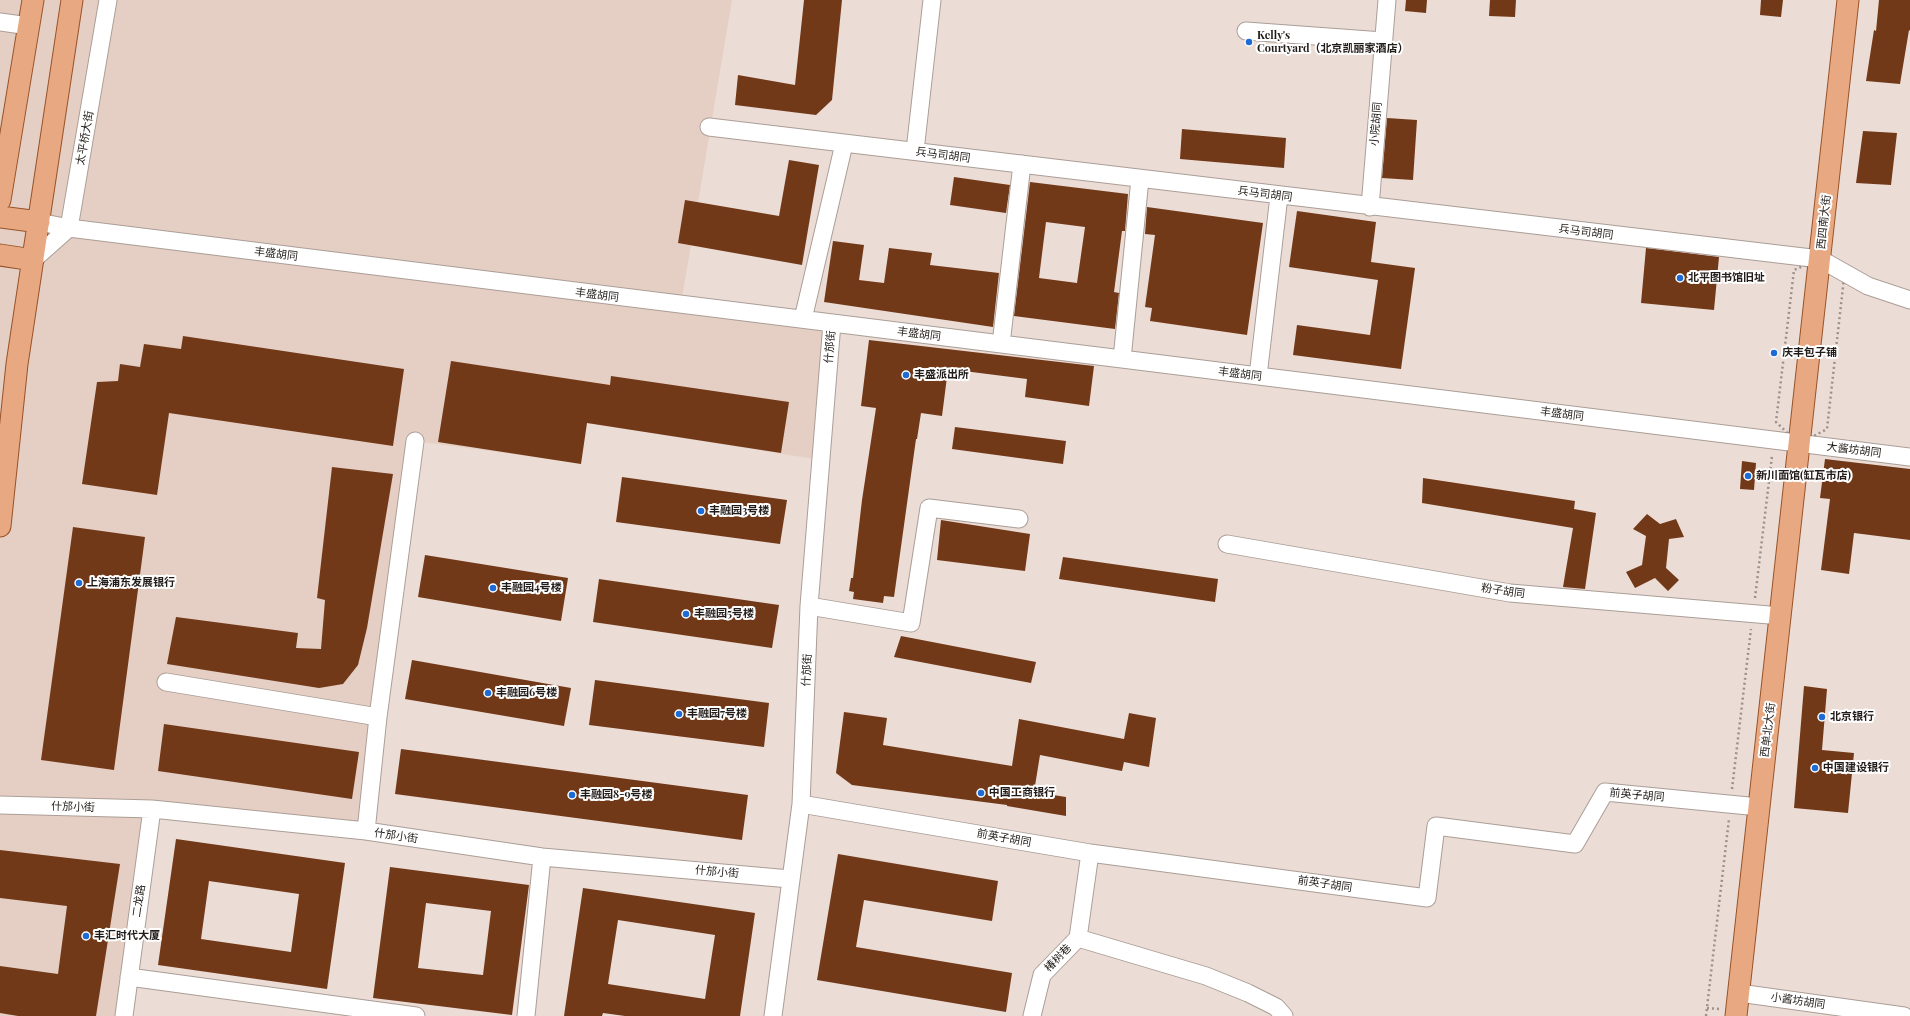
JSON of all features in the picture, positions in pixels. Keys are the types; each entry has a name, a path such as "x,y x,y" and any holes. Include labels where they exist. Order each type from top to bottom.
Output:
{"main road":[{"path":"0,200 33,0"},
{"path":"0,526 17,364 72,0"},
{"name":"西四南大街","path":"1799,444 1848,0"},
{"path":"0,217 39,222"},
{"path":"0,255 33,260"},
{"name":"西单北大街","path":"1736,1016 1799,444"}],"street":[{"name":"太平桥大街","path":"69,228 108,0"},
{"path":"915,152 932,0"},
{"name":"小院胡同","path":"1370,207 1387,0"},
{"path":"0,22 29,26"},
{"path":"1246,31 1383,41"},
{"name":"兵马司胡同","path":"709,127 1370,207 1820,259"},
{"path":"803,319 844,144"},
{"path":"1001,344 1022,164"},
{"path":"1122,359 1140,179"},
{"path":"1258,376 1279,196"},
{"name":"丰盛胡同","path":"39,222 69,228 1799,444"},
{"path":"33,260 69,228"},
{"path":"1820,259 1868,286 1910,300"},
{"name":"什邡街","path":"773,1016 801,804 809,606 832,323"},
{"path":"0,426 17,364"},
{"path":"366,831 378,717 414,441"},
{"name":"大酱坊胡同","path":"1799,444 1910,457"},
{"path":"809,606 911,623 929,508 1019,519"},
{"name":"粉子胡同","path":"1227,544 1510,593 1781,616"},
{"path":"166,682 378,717"},
{"name":"前英子胡同","path":"801,804 1090,853 1427,898 1436,826 1575,844 1605,792 1759,807"},
{"name":"什邡小街","path":"0,805 152,809 366,831 542,857 790,879"},
{"name":"二龙路","path":"124,1016 152,809"},
{"name":"椿树巷","path":"1032,1016 1042,975 1078,938 1090,853"},
{"path":"526,1016 542,857"},
{"path":"1078,938 1206,976 1248,993 1276,1007 1284,1016"},
{"path":"129,977 416,1016"},
{"name":"小酱坊胡同","path":"1739,993 1904,1016"}],"path":[{"path":"1706,1016 1773,440 1794,270 1820,259 1844,278 1827,429 1799,444 1776,422"}],"shaded area":[{"path":"0,0 732,0 681,304 832,323 821,460 587,423 579,463 415,441 366,831 152,809 124,1016 0,1016"}],"building":[{"path":"804,0 842,0 832,100 816,115 735,105 738,75 795,85"},
{"path":"1406,0 1427,0 1426,13 1405,11"},
{"path":"1490,0 1516,0 1515,17 1489,16"},
{"path":"1761,0 1783,0 1781,17 1760,15"},
{"path":"1879,0 1910,0 1910,31 1909,30 1900,84 1866,81 1874,30 1876,31"},
{"path":"1387,118 1417,120 1413,180 1382,178"},
{"path":"1182,129 1286,138 1284,168 1180,159"},
{"path":"1863,131 1897,133 1891,185 1856,183"},
{"path":"789,160 819,165 802,265 678,243 685,200 779,216"},
{"path":"954,177 1010,185 1006,213 950,205"},
{"path":"1030,182 1128,194 1125,231 1122,231 1114,292 1119,293 1115,329 1014,316","holes":["1046,222 1085,227 1077,283 1039,278"]},
{"path":"1147,207 1263,223 1247,335 1150,321 1152,308 1145,307 1155,235 1145,234"},
{"path":"1297,211 1376,222 1371,262 1415,268 1401,369 1293,355 1297,325 1370,335 1378,280 1289,267"},
{"path":"833,241 864,245 859,280 884,283 889,248 932,253 930,265 999,273 993,327 824,302"},
{"name":"北平图书馆旧址","path":"1646,248 1719,257 1714,310 1641,303"},
{"path":"183,336 404,369 393,446 169,413 157,495 82,484 97,382 118,381 120,364 140,367 144,344 181,349"},
{"path":"869,340 1094,366 1089,406 1025,397 1027,379 948,369 942,416 921,413 894,597 884,596 883,603 853,599 854,592 849,591 851,578 853,578 862,500 876,408 861,406"},
{"path":"451,361 610,385 611,376 789,402 781,453 587,423 581,464 438,442"},
{"path":"955,427 1066,441 1063,464 952,449"},
{"path":"1825,459 1910,469 1910,540 1854,533 1849,574 1821,570 1830,499 1820,498"},
{"name":"新川面馆(缸瓦市店)","path":"1742,461 1756,463 1754,490 1740,489"},
{"path":"332,467 393,474 367,628 358,665 343,684 319,688 167,664 176,617 298,633 296,648 321,649 325,600 317,598"},
{"name":"丰融园3号楼","path":"622,477 787,500 780,544 616,522"},
{"path":"1423,478 1575,501 1574,509 1596,513 1585,589 1563,587 1573,528 1422,503"},
{"path":"1647,514 1660,524 1676,519 1684,537 1669,539 1666,568 1679,580 1668,591 1655,578 1635,588 1626,572 1642,565 1646,536 1633,529"},
{"path":"941,520 1030,534 1025,571 937,560"},
{"path":"73,527 145,537 114,770 41,760"},
{"name":"丰融园4号楼","path":"425,555 568,578 561,621 418,597"},
{"path":"1063,557 1218,579 1215,602 1059,579"},
{"name":"丰融园5号楼","path":"599,579 779,605 772,648 593,622"},
{"path":"901,636 1036,662 1031,683 894,657"},
{"name":"丰融园6号楼","path":"412,660 571,688 564,726 405,699"},
{"name":"丰融园7号楼","path":"595,680 769,703 764,747 589,725"},
{"path":"1804,686 1827,689 1822,750 1854,753 1848,813 1794,808"},
{"path":"844,712 887,718 883,745 1012,766 1019,719 1124,739 1129,713 1156,718 1149,767 1124,762 1122,771 1040,755 1034,792 1066,797 1066,816 1007,805 852,785 836,773"},
{"path":"164,724 359,752 352,799 158,771"},
{"name":"丰融园8-9号楼","path":"401,749 748,795 742,840 395,794"},
{"path":"176,839 345,863 327,989 158,965","holes":["209,881 299,894 291,952 201,939"]},
{"name":"丰汇时代大厦","path":"0,850 120,864 96,1016 18,1016 0,1013 0,966 58,974 67,906 0,898"},
{"path":"838,854 998,881 992,921 864,900 856,947 1012,973 1006,1012 817,980"},
{"path":"390,867 529,885 512,1015 373,998","holes":["426,903 491,911 483,975 418,968"]},
{"path":"583,888 755,913 740,1016 625,1016 603,1013 602,1016 564,1016","holes":["618,920 715,935 705,999 608,984"]}],"place":[{"name":"Kelly's Courtyard（北京凯丽家酒店）","path":"1249,42"},
{"name":"北平图书馆旧址","path":"1680,278"},
{"name":"庆丰包子铺","path":"1774,353"},
{"name":"丰盛派出所","path":"906,375"},
{"name":"新川面馆(缸瓦市店)","path":"1748,476"},
{"name":"丰融园3号楼","path":"701,511"},
{"name":"上海浦东发展银行","path":"79,583"},
{"name":"丰融园4号楼","path":"493,588"},
{"name":"丰融园5号楼","path":"686,614"},
{"name":"丰融园6号楼","path":"488,693"},
{"name":"丰融园7号楼","path":"679,714"},
{"name":"北京银行","path":"1822,717"},
{"name":"中国建设银行","path":"1815,768"},
{"name":"中国工商银行","path":"981,793"},
{"name":"丰融园8-9号楼","path":"572,795"},
{"name":"丰汇时代大厦","path":"86,936"}]}
